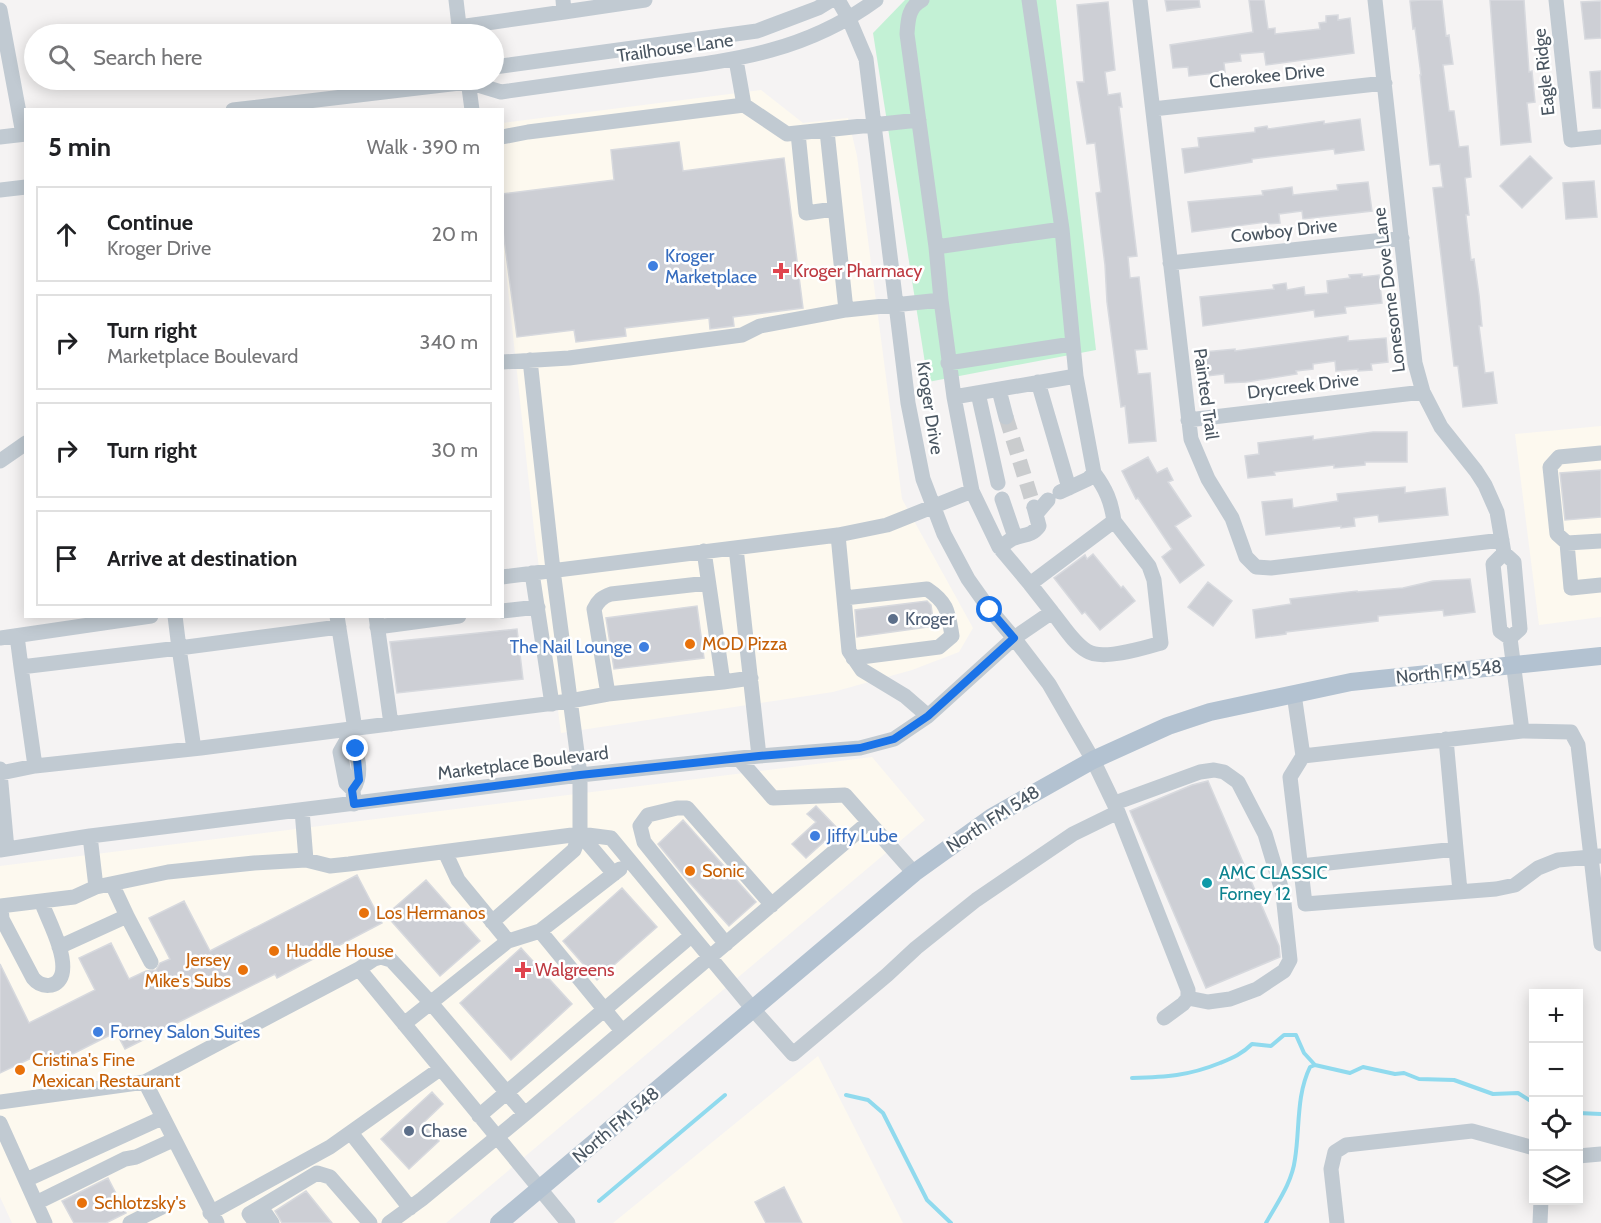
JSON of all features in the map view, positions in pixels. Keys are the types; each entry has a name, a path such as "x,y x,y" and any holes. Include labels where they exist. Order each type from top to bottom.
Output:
{"main road":[{"name":"North FM 548","path":"499,1223 914,873 992,817 1048,783 1168,726 1210,712 1351,682 1601,656"}],"street":[{"path":"456,0 459,24"},
{"path":"489,24 563,6 645,0"},
{"name":"Trailhouse Lane","path":"504,66 757,31 818,8 831,0"},
{"name":"Kroger Drive","path":"838,0 866,59 913,433 923,479 932,505 944,534 968,579 1048,684 1093,760 1117,807 1188,990 1188,998"},
{"path":"849,0 849,19"},
{"name":"Trailhouse Lane","path":"496,90 501,92 736,60 796,43 849,19 876,0"},
{"path":"922,0 915,4 909,16 907,34 936,247 948,363 972,490 999,548 1080,646 1089,653 1100,654 1137,651 1161,643 1154,580 1149,566 1114,521 1112,503 1106,489 1094,473 1076,375 1062,229 1029,0"},
{"name":"Painted Trail","path":"1140,0 1191,439 1201,465 1226,506 1239,534 1246,557 1256,567 1272,568 1503,546"},
{"name":"Lonesome Dove Lane","path":"1375,0 1415,363 1423,392 1441,427 1485,485 1497,512 1503,546 1514,562 1520,629 1510,638"},
{"name":"Eagle Ridge","path":"1556,0 1571,140 1601,137"},
{"path":"0,10 24,134 0,138"},
{"path":"736,60 744,105"},
{"name":"Cherokee Drive","path":"1153,109 1385,83"},
{"name":"Trailhouse Lane","path":"249,108 390,90"},
{"path":"470,90 472,108"},
{"path":"504,137 744,105 787,134 919,120"},
{"path":"827,131 846,310"},
{"path":"798,134 806,213 834,209"},
{"path":"0,190 24,187"},
{"path":"936,247 1062,229"},
{"name":"Cowboy Drive","path":"1170,263 1401,238"},
{"path":"504,362 569,358 742,335 760,326 846,310 941,300"},
{"path":"948,363 1072,344"},
{"path":"492,921 574,850 580,834 580,775 553,570 530,360"},
{"path":"954,397 1076,375"},
{"path":"1038,382 1059,493"},
{"path":"999,390 1006,417"},
{"name":"Drycreek Drive","path":"1188,420 1423,392"},
{"path":"978,393 998,483"},
{"path":"0,461 24,444"},
{"path":"1601,453 1559,457 1550,467 1557,534 1567,543 1572,588 1601,585"},
{"path":"999,548 1015,537 1026,537 1035,532 1039,526 1035,511 1059,493 1088,479 1094,473"},
{"path":"504,577 838,535 887,525 972,490"},
{"path":"1002,499 1015,537"},
{"path":"1030,584 1114,521"},
{"path":"838,535 849,651 862,670 905,696 928,716"},
{"path":"1567,543 1601,541"},
{"name":"Lonesome Dove Lane","path":"1503,546 1493,564 1500,631 1510,638 1522,730"},
{"path":"736,548 759,756"},
{"path":"704,552 723,682"},
{"path":"532,573 552,704"},
{"path":"608,694 594,609 598,602 610,594 708,583"},
{"path":"844,598 927,589 938,596 948,608 952,636 939,647 854,658"},
{"path":"504,611 538,607"},
{"name":"Marketplace Boulevard","path":"4,849 302,810 353,797 860,748 894,739 928,716 1014,638 1052,612"},
{"path":"0,638 138,618"},
{"path":"176,618 194,749"},
{"path":"391,724 377,622 432,618"},
{"path":"21,667 179,648 338,622 350,732 356,749 359,780 353,797"},
{"path":"17,636 35,766"},
{"path":"4,849 0,772 35,766 350,732 391,724 552,704 608,694 751,678"},
{"path":"1294,694 1303,756 1290,777 1305,904 1515,885 1538,868 1558,860 1596,856"},
{"path":"1303,756 1522,730 1570,732 1578,744 1596,856 1601,944"},
{"path":"1446,739 1460,891"},
{"path":"739,759 773,798 845,795 914,873"},
{"path":"41,901 59,947 63,972 59,981 43,986 37,984 2,919 0,906 41,901 75,897 96,887 168,872 306,860 330,866 580,834 611,838 691,936 793,1053 976,900 1073,834 1117,807 1200,772 1214,770 1224,772 1238,782 1265,834 1283,894 1290,960 1284,971 1257,989 1230,999 1208,1002 1188,998 1164,1018"},
{"path":"726,944 644,842 640,826 648,815 664,810 687,808 772,905"},
{"path":"302,810 306,860"},
{"path":"389,1223 525,1114 869,822"},
{"path":"580,834 614,874"},
{"path":"90,836 96,887"},
{"path":"1301,866 1456,849"},
{"path":"445,852 458,880 508,941"},
{"path":"404,1024 508,941 540,931 614,874 655,855"},
{"path":"112,884 151,962"},
{"path":"59,947 127,916"},
{"path":"540,931 622,1031"},
{"path":"479,1116 691,936"},
{"path":"0,1102 145,1082 381,957 391,960 525,1114"},
{"path":"359,969 568,1223"},
{"path":"145,1082 213,1218 323,1151 440,1069"},
{"path":"26,1180 162,1118"},
{"path":"0,1123 45,1223"},
{"path":"1337,1223 1331,1169 1335,1152 1346,1145 1472,1131 1529,1147"},
{"path":"351,1132 410,1208"},
{"path":"36,1203 125,1158 136,1157 173,1140"},
{"path":"1583,1156 1601,1154"},
{"path":"256,1223 249,1214 317,1173 330,1177 370,1223"},
{"path":"1540,1223 1541,1205"},
{"path":"130,1223 162,1207"},
{"path":"261,1207 272,1223"}],"shaded area":[{"path":"761,90 803,123 848,118 857,156 902,499 973,628 959,652 912,670 833,692 561,733 534,530 504,252 504,123"},
{"path":"1601,426 1601,617 1539,625 1515,434"},
{"path":"872,757 925,820 446,1223 12,1223 0,1197 0,866"},
{"path":"818,1056 903,1223 613,1223"}],"green space":[{"path":"905,0 1056,0 1096,350 928,382 873,33"}],"building":[{"path":"1165,0 1199,0 1200,7 1167,11"},
{"path":"1249,0 1264,0 1268,29 1275,28 1275,34 1320,29 1319,23 1326,22 1326,16 1338,15 1338,20 1350,18 1354,53 1266,65 1264,52 1240,54 1241,61 1224,63 1225,72 1189,76 1188,67 1173,68 1170,45 1253,32"},
{"path":"1442,0 1446,36 1449,35 1453,64 1443,65 1449,111 1454,111 1459,147 1468,146 1471,177 1465,178 1471,260 1474,259 1479,295 1482,326 1479,326 1485,373 1493,372 1497,403 1463,407 1458,366 1454,366 1433,188 1443,187 1440,164 1430,165 1421,75 1410,1"},
{"path":"1490,0 1524,0 1529,72 1532,71 1535,102 1527,103 1531,142 1501,145"},
{"path":"1601,1 1601,38 1585,39 1581,2"},
{"path":"1108,2 1115,70 1105,72 1108,95 1120,93 1122,107 1119,107 1137,256 1128,257 1130,278 1139,277 1147,349 1135,350 1138,374 1150,373 1156,441 1129,443 1125,406 1121,407 1096,193 1101,192 1095,143 1087,144 1077,82 1084,82 1077,5"},
{"path":"1601,71 1601,108 1593,108 1590,72"},
{"path":"1360,119 1364,150 1335,154 1334,149 1252,159 1252,162 1185,173 1182,149 1199,147 1198,138 1255,132 1255,128 1267,126 1268,129 1324,121 1324,124"},
{"name":"Kroger Marketplace","path":"679,142 683,171 784,158 803,308 733,317 734,326 710,329 709,318 625,328 626,336 576,342 574,330 517,337 504,238 504,194 614,180 611,150"},
{"path":"1530,156 1552,178 1522,208 1500,186"},
{"path":"1594,181 1597,217 1566,219 1563,183"},
{"path":"1368,182 1372,211 1303,219 1302,211 1279,214 1280,223 1266,224 1266,222 1192,232 1188,202 1263,195 1262,191 1292,187 1293,195 1338,190 1337,185"},
{"path":"1362,274 1362,277 1379,275 1382,303 1345,307 1346,313 1315,317 1314,310 1203,326 1200,297 1274,289 1273,285 1286,283 1287,290 1304,287 1305,295 1328,293 1327,281"},
{"path":"1348,336 1348,341 1386,338 1388,362 1371,364 1372,370 1358,371 1358,369 1336,371 1335,361 1313,364 1313,369 1296,371 1297,374 1246,382 1225,383 1224,374 1207,376 1204,352 1235,349 1235,351"},
{"path":"1373,432 1407,432 1407,462 1365,462 1365,465 1334,468 1334,465 1274,472 1275,475 1248,478 1245,456 1259,454 1258,443 1313,436 1313,440"},
{"path":"1148,457 1157,473 1167,468 1173,480 1168,482 1191,516 1175,526 1204,565 1180,583 1162,557 1172,549 1138,498 1136,499 1122,471"},
{"path":"1601,470 1601,517 1565,520 1560,473"},
{"path":"1405,487 1405,493 1445,488 1448,515 1379,522 1378,515 1354,518 1355,526 1266,535 1262,502 1292,499 1293,508 1338,501 1337,494"},
{"path":"1093,554 1135,601 1100,630 1085,612 1082,614 1054,578 1085,555 1087,559"},
{"path":"1470,579 1475,612 1444,616 1443,610 1378,616 1378,621 1286,632 1286,634 1256,638 1253,610 1291,604 1290,599 1403,588 1433,581"},
{"path":"1208,582 1232,601 1213,626 1188,607"},
{"name":"Kroger","path":"927,601 931,605 934,626 857,637 855,610"},
{"path":"697,606 704,658 614,669 606,618"},
{"path":"517,629 523,679 397,693 390,642"},
{"name":"AMC CLASSIC Forney 12","path":"1208,781 1279,946 1280,957 1206,988 1130,811 1192,785"},
{"name":"Jiffy Lube","path":"816,806 838,829 806,858 792,844 816,822 807,814"},
{"name":"Sonic","path":"683,820 756,902 729,926 658,844"},
{"path":"357,875 382,923 277,978 275,974 125,1049 116,1032 47,1067 40,1054 0,1073 0,964 29,1023 95,990 79,958 111,943 129,979 146,971 156,970 160,963 170,959 149,918 184,901 210,951"},
{"path":"426,880 480,941 440,976 386,915"},
{"path":"622,888 657,927 597,980 563,941"},
{"name":"Walgreens","path":"521,948 572,1004 511,1060 460,1003"},
{"name":"Chase","path":"432,1092 443,1104 422,1124 439,1141 409,1169 381,1139"},
{"path":"108,1178 126,1213 106,1223 74,1223 62,1201"},
{"path":"784,1187 802,1223 766,1223 755,1202"},
{"path":"306,1191 332,1223 282,1223 275,1211"}],"waterway":[{"path":"1132,1078 1198,1071 1233,1057 1252,1044 1271,1046 1284,1035 1296,1035 1304,1053 1315,1065"},
{"path":"1266,1223 1284,1193 1291,1176 1297,1147 1302,1089 1310,1067 1315,1065 1350,1073 1363,1067 1395,1074 1404,1073 1419,1079 1454,1080 1493,1094 1518,1093 1529,1100"},
{"path":"599,1201 725,1095"},
{"path":"846,1095 868,1100 883,1113 927,1200 951,1223"},
{"path":"1583,1113 1601,1114"}],"tunnel":[{"path":"1006,417 1034,507"}],"place":[{"name":"Kroger Marketplace","path":"653,266"},
{"name":"Kroger Pharmacy","path":"781,271"},
{"name":"Kroger","path":"893,619"},
{"name":"MOD Pizza","path":"690,644"},
{"name":"The Nail Lounge","path":"644,647"},
{"name":"Jiffy Lube","path":"815,836"},
{"name":"Sonic","path":"690,871"},
{"name":"AMC CLASSIC Forney 12","path":"1207,883"},
{"name":"Los Hermanos","path":"364,913"},
{"name":"Huddle House","path":"274,951"},
{"name":"Jersey Mike's Subs","path":"243,970"},
{"name":"Walgreens","path":"523,970"},
{"name":"Forney Salon Suites","path":"98,1032"},
{"name":"Cristina's Fine Mexican Restaurant","path":"20,1070"},
{"name":"Chase","path":"409,1131"},
{"name":"Schlotzsky's","path":"82,1203"}],"route":[{"path":"356,749 359,780 352,790 354,804 580,775 860,748 894,739 928,716 1014,638 990,610"}]}
